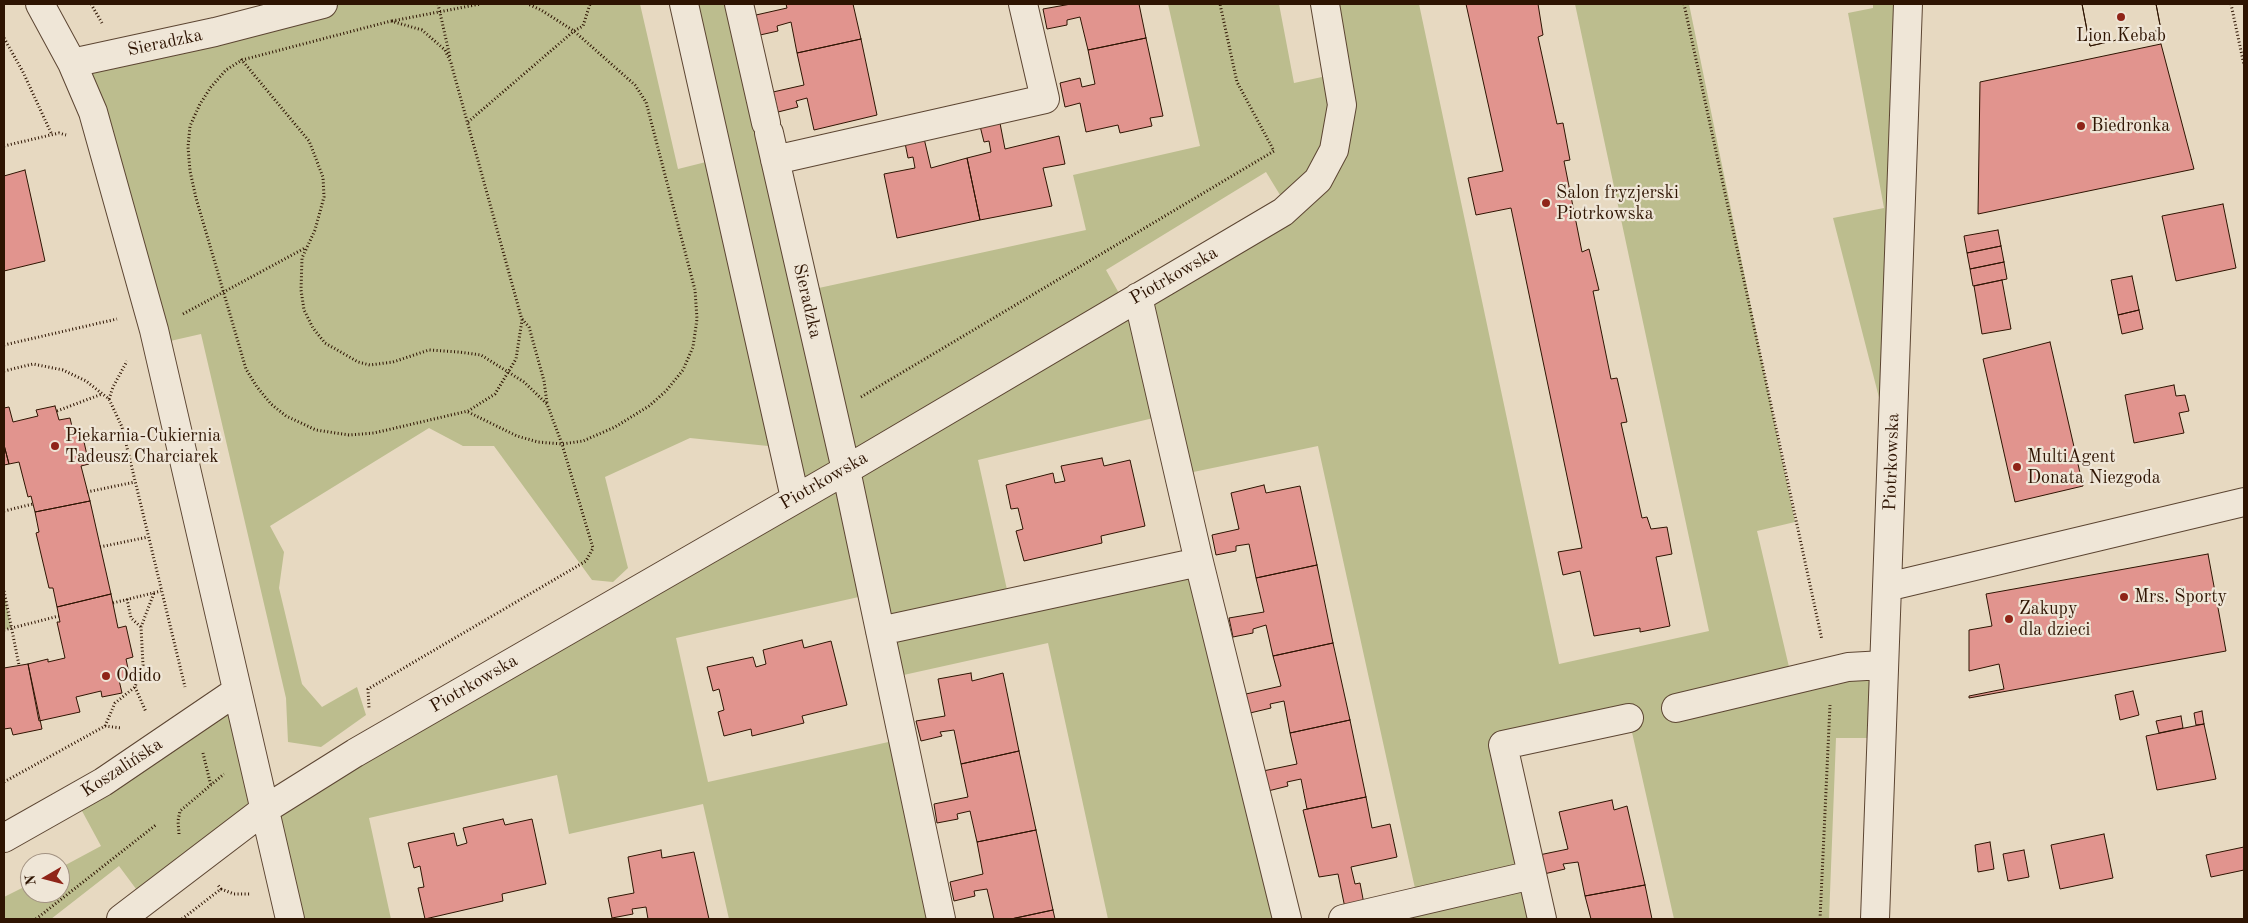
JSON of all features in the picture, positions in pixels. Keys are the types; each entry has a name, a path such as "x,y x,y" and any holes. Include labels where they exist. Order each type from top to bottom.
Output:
{"street":[{"path":"40,4 72,63 93,112 154,330 290,919"},
{"name":"Sieradzka","path":"72,63 215,32 323,4"},
{"path":"684,4 795,498"},
{"name":"Sieradzka","path":"740,4 846,470 941,919"},
{"path":"775,160 1045,99 1023,4"},
{"name":"Piotrkowska","path":"264,810 371,743 846,470 1284,212 1318,180 1334,150 1342,105 1325,4"},
{"name":"Piotrkowska","path":"1875,919 1908,4"},
{"path":"1138,297 1199,562 1287,919"},
{"path":"1887,587 2244,502"},
{"path":"880,631 1199,562"},
{"path":"1676,708 1848,667 1884,665"},
{"name":"Koszalińska","path":"4,838 103,782 237,691"},
{"path":"1542,919 1503,745 1629,718"},
{"path":"122,919 264,810"},
{"path":"1343,919 1532,876"}],"path":[{"path":"438,4 440,13 451,62 522,319 516,358 495,394 468,411 374,433 349,435 316,430 286,416 266,398 246,369 196,198 190,171 188,147 190,126 200,104 211,87 226,70 242,60 391,21 440,13 480,4"},
{"path":"468,411 517,436 538,442 562,444 583,441 615,427 649,406 666,391 683,370 693,347 698,320 695,290 646,102 635,86 574,31 528,4"},
{"path":"468,122 574,31 583,26 590,4"},
{"path":"833,414 1274,151 1237,82 1220,4"},
{"path":"1684,4 1829,672 1831,686 1820,919"},
{"path":"2231,4 2244,64"},
{"path":"391,21 422,30 445,50 451,62"},
{"path":"215,32 242,60 290,117 308,141 316,157 323,177 324,197 316,230 302,258 301,290 304,310 313,328 325,343 345,356 370,365 393,362 429,350 481,355 524,382 547,404"},
{"path":"4,38 52,135"},
{"path":"4,146 59,134 73,137"},
{"path":"154,330 306,248"},
{"path":"4,345 124,318"},
{"path":"370,716 368,689 586,561 593,548 562,444 547,404 544,381 529,327 522,319"},
{"path":"4,371 32,364 63,370 86,382 109,399 122,427 161,591 211,786"},
{"path":"57,412 102,394"},
{"path":"87,492 135,482"},
{"path":"4,511 33,504"},
{"path":"100,547 148,537"},
{"path":"4,591 20,665"},
{"path":"113,603 161,591"},
{"path":"4,782 105,726 116,703 135,687 143,665 141,627 154,593"},
{"path":"127,599 131,618 141,627"},
{"path":"4,630 59,616"},
{"path":"135,687 148,717"},
{"path":"105,726 125,729"},
{"path":"183,838 178,832 180,811 224,773"},
{"path":"36,919 157,824"},
{"path":"221,889 234,894 246,895 258,892"}],"green space":[{"path":"323,4 640,4 678,169 718,159 684,4 739,4 805,291 1086,230 1073,175 1200,146 1168,4 1279,4 1294,83 1336,74 1325,4 1419,4 1559,664 1709,631 1575,4 1689,4 1795,522 1757,531 1789,667 1880,651 1881,738 1836,738 1829,919 1674,919 1629,719 1503,745 1542,919 1343,919 1418,902 1318,446 1179,475 1166,415 978,460 1010,603 1199,562 1287,919 1108,919 1048,643 890,678 872,594 676,638 708,782 902,739 941,919 729,919 703,804 569,834 557,775 369,818 391,919 290,919 264,811 145,901 119,866 51,919 4,919 4,897 20,889 20,903 70,903 70,863 101,846 75,798 237,691 264,809 795,498 768,446 690,438 605,477 628,568 613,582 592,580 494,446 463,446 429,428 270,526 284,552 279,588 302,684 322,707 357,687 366,715 321,747 288,742 286,698 201,334 157,344 72,63","holes":["1266,172 1288,208 1125,304 1106,270"]},
{"path":"1873,4 1908,4 1884,417 1833,218 1884,208 1848,13 1873,8"},
{"path":"4,591 11,628 4,630"}],"building":[{"path":"786,4 853,4 861,39 797,53 791,22 777,26 778,31 760,35 756,15 787,8"},
{"path":"1071,4 1139,4 1146,38 1088,50 1080,17 1067,20 1067,25 1047,29 1043,9"},
{"path":"1466,4 1538,4 1543,35 1538,37 1557,124 1563,123 1570,160 1564,161 1582,252 1589,249 1599,290 1593,291 1611,379 1617,378 1627,422 1621,423 1642,518 1647,517 1651,529 1667,527 1672,554 1656,557 1670,626 1640,632 1640,628 1594,636 1580,571 1563,575 1558,552 1582,548 1511,208 1476,215 1468,178 1503,171"},
{"name":"Lion Kebab","path":"2082,4 2156,4 2161,30 2090,46"},
{"name":"Lion Kebab","path":"2082,4 2156,4 2161,30 2090,46"},
{"path":"1146,38 1163,116 1150,118 1152,126 1120,133 1118,125 1086,132 1080,103 1065,107 1060,83 1080,78 1082,87 1095,84 1088,50"},
{"path":"861,39 877,115 814,130 807,98 796,101 798,107 778,112 773,92 804,85 797,53"},
{"name":"Biedronka","path":"2161,44 2194,169 1978,214 1980,82"},
{"path":"999,118 1005,149 1059,136 1065,164 1043,168 1052,206 980,220 967,158 991,152 989,141 984,142 979,122"},
{"path":"923,134 931,168 967,158 980,220 897,238 884,174 915,168 913,157 908,158 904,138"},
{"path":"25,170 45,261 4,271 4,176"},
{"path":"2223,204 2236,268 2176,281 2162,216"},
{"path":"1998,230 2001,246 1967,253 1964,236"},
{"path":"2001,246 2004,262 1970,269 1967,253"},
{"path":"2004,262 2007,279 1973,286 1970,269"},
{"path":"2132,276 2139,310 2118,315 2111,280"},
{"path":"2002,280 2011,329 1982,334 1974,286"},
{"path":"2139,310 2143,329 2122,334 2118,315"},
{"path":"2050,342 2083,486 2015,502 1983,359"},
{"path":"2174,385 2176,396 2185,395 2189,411 2179,413 2184,433 2134,443 2125,395"},
{"path":"55,406 59,420 70,418 74,435 82,433 89,464 81,466 90,501 35,512 31,496 28,497 19,462 9,464 4,445 4,408 9,407 13,422 38,416 36,410"},
{"path":"4,445 9,464 4,465"},
{"path":"1102,458 1104,466 1130,460 1145,526 1101,536 1102,543 1024,561 1016,531 1023,529 1018,508 1011,509 1006,485 1053,473 1055,483 1065,481 1061,466"},
{"path":"1264,485 1266,493 1300,486 1317,565 1256,578 1249,544 1236,546 1236,551 1216,555 1212,535 1239,529 1231,493"},
{"path":"90,501 111,594 57,607 53,588 49,588 36,533 39,532 35,512"},
{"path":"2208,554 2226,651 1969,698 1969,696 2004,689 1999,664 1969,671 1969,630 1992,626 1986,594"},
{"path":"1317,565 1333,643 1273,656 1266,625 1253,629 1253,633 1233,637 1229,618 1264,612 1256,578"},
{"path":"111,594 118,628 126,626 133,657 126,659 130,678 119,680 122,693 102,697 101,691 76,697 80,712 39,721 28,664 48,659 48,662 65,658 57,622 60,622 57,607"},
{"path":"802,640 804,648 831,641 847,705 802,716 804,723 752,736 751,729 724,736 718,712 724,710 719,689 713,691 707,667 753,657 756,667 766,664 763,650"},
{"path":"1333,643 1350,720 1290,733 1284,701 1270,704 1271,708 1250,713 1246,694 1281,686 1273,656"},
{"path":"28,664 42,729 13,735 11,728 4,729 4,668"},
{"path":"971,673 972,681 1003,673 1019,751 961,764 954,730 940,732 942,736 921,741 916,721 945,716 938,679"},
{"path":"2133,691 2139,715 2120,720 2115,695"},
{"path":"2202,711 2204,724 2196,725 2194,713"},
{"path":"2181,716 2183,728 2159,733 2156,721"},
{"path":"1350,720 1366,797 1307,809 1301,779 1287,782 1288,786 1268,791 1263,771 1297,764 1290,733"},
{"path":"2204,724 2216,779 2157,790 2146,736"},
{"path":"1019,751 1036,830 977,842 970,811 957,814 958,819 937,823 934,804 968,797 961,764"},
{"path":"1366,797 1372,828 1390,824 1397,857 1351,867 1355,884 1360,883 1364,904 1345,908 1338,874 1319,877 1303,810"},
{"path":"1612,800 1614,810 1627,806 1645,885 1585,896 1578,862 1563,864 1565,869 1544,874 1539,855 1568,849 1559,812"},
{"path":"503,819 505,825 532,819 546,884 502,894 503,901 425,919 418,888 424,887 420,866 414,868 408,843 454,833 457,846 467,843 463,828"},
{"path":"1036,830 1053,910 1011,919 994,919 987,889 974,891 975,896 954,901 950,882 983,874 977,842"},
{"path":"2104,834 2113,878 2060,889 2051,845"},
{"path":"1990,842 1994,869 1978,872 1975,845"},
{"path":"2244,847 2244,870 2211,877 2206,855"},
{"path":"661,850 662,858 694,852 709,919 648,919 646,907 632,909 633,914 612,918 608,898 634,893 628,857"},
{"path":"2024,850 2029,877 2008,881 2003,854"},
{"path":"1645,885 1652,919 1591,919 1585,896"},
{"path":"1053,910 1055,919 1011,919"}],"place":[{"name":"Lion Kebab","path":"2121,17"},
{"name":"Biedronka","path":"2081,126"},
{"name":"Salon fryzjerski Piotrkowska","path":"1546,203"},
{"name":"Piekarnia-Cukiernia Tadeusz Charciarek","path":"55,446"},
{"name":"MultiAgent Donata Niezgoda","path":"2017,467"},
{"name":"Mrs. Sporty","path":"2124,597"},
{"name":"Zakupy dla dzieci","path":"2009,619"},
{"name":"Odido","path":"106,676"}]}
